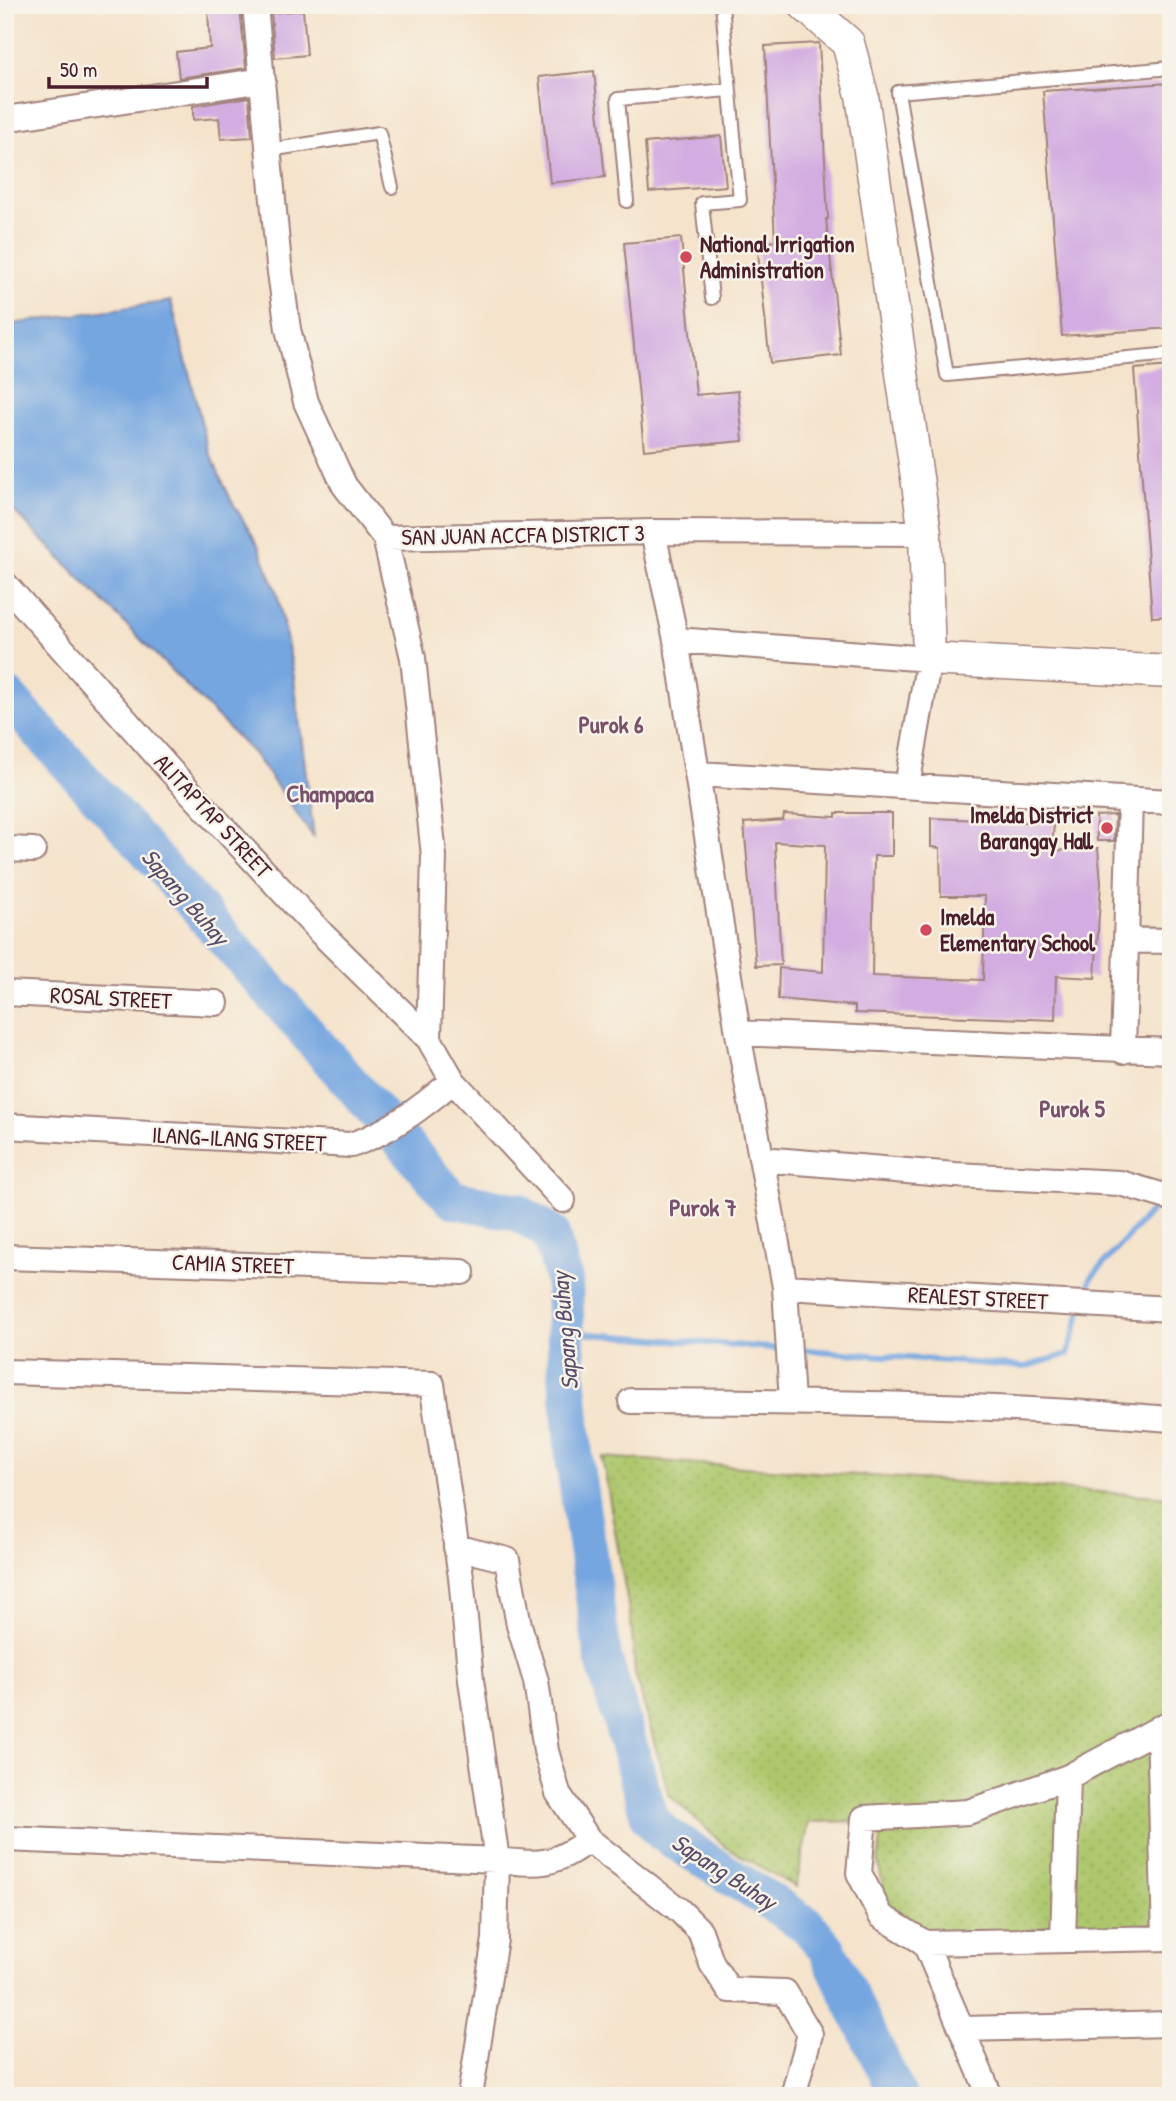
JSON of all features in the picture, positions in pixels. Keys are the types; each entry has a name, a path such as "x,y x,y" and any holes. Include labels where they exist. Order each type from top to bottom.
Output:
{"street":[{"name":"SAN JUAN ACCFA DISTRICT 3","path":"255,5 279,265 288,329 306,402 344,485 385,538 653,532 925,533"},
{"path":"805,5 848,43 862,95 925,533 929,659 907,786"},
{"path":"5,119 263,80"},
{"path":"653,532 676,640 738,1033 785,1287 792,1402"},
{"path":"385,538 413,658 434,856 429,1039"},
{"name":"ALITAPTAP STREET","path":"5,583 168,768 321,934 429,1039 453,1081 563,1200"},
{"path":"676,640 929,659 1171,672"},
{"path":"698,774 1171,802"},
{"path":"1123,1051 1130,800"},
{"path":"5,849 33,850"},
{"path":"1127,940 1171,941"},
{"name":"ROSAL STREET","path":"5,993 216,1003"},
{"path":"738,1033 1171,1051"},
{"name":"ILANG-ILANG STREET","path":"5,1126 351,1145 370,1138 415,1112 453,1081"},
{"path":"762,1159 955,1175 1120,1183 1171,1198"},
{"name":"CAMIA STREET","path":"5,1257 462,1272"},
{"name":"REALEST STREET","path":"785,1287 1171,1309"},
{"path":"5,1373 432,1384 497,1860 495,1939 470,2096"},
{"path":"631,1401 792,1402 1058,1410 1171,1419"},
{"path":"456,1546 507,1560 520,1625 536,1681 546,1751 558,1793 589,1840 679,1910 700,1931 712,1964 729,1990 785,1992 810,2034 793,2096"},
{"path":"1165,1725 1168,1938 925,1943 881,1916 859,1873 864,1818 968,1812 1068,1777 1165,1725"},
{"path":"1063,1940 1068,1777"},
{"path":"5,1839 497,1860 535,1864 565,1857 589,1840"},
{"path":"925,1943 964,2029 990,2096"},
{"path":"964,2029 1171,2024"}],"lane":[{"path":"712,298 702,203 740,200 722,5"},
{"path":"1171,68 898,92 947,375 1171,354"},
{"path":"627,201 618,99 729,90"},
{"path":"269,150 379,132 392,187"}],"green space":[{"path":"602,1457 1171,1497 1171,1935 926,1938 886,1902 878,1861 883,1821 809,1822 796,1887 726,1847 669,1795 635,1673 631,1622"}],"water":[{"path":"171,301 209,452 231,500 257,543 277,593 293,671 314,838 253,753 5,499 5,325"}],"building":[{"path":"240,8 246,68 179,78 176,52 210,48 208,10"},
{"path":"303,10 307,55 275,58 271,13"},
{"path":"819,43 826,219 841,355 770,363 757,243 775,241 765,46"},
{"path":"594,71 605,177 550,183 539,77"},
{"path":"1171,83 1171,328 1062,336 1043,91"},
{"path":"249,97 252,137 221,139 219,118 193,120 193,106"},
{"path":"721,136 726,186 649,192 645,143"},
{"path":"681,238 696,395 738,391 743,441 644,450 624,243"},
{"path":"1171,366 1171,616 1152,617 1134,369"},
{"path":"836,813 892,813 892,856 874,856 872,976 983,980 985,896 941,896 940,848 931,847 931,818 1054,823 1052,851 1098,848 1101,883 1095,978 1056,976 1055,1020 855,1013 855,1006 778,999 779,968 823,972 825,845 775,842 781,965 756,966 744,823 783,820 784,814 836,817"},
{"name":"Imelda District Barangay Hall","path":"1115,815 1114,841 1097,841 1096,816"}],"waterway":[{"name":"Sapang Buhay","path":"5,694 147,850 452,1199 517,1212 550,1232 564,1280 567,1374 575,1466 603,1657 650,1819 663,1833 807,1925 827,1949 898,2096"},
{"path":"1085,1297 1091,1278 1159,1202"},
{"path":"794,1349 1025,1367 1068,1354 1081,1311"},
{"path":"566,1332 783,1349"}],"place":[{"name":"National Irrigation Administration","path":"686,257"},
{"name":"Imelda District Barangay Hall","path":"1107,828"},
{"name":"Imelda Elementary School","path":"926,930"}],"district":[{"name":"Purok 6","path":"611,725"},
{"name":"Champaca","path":"330,794"},
{"name":"Purok 5","path":"1072,1109"},
{"name":"Purok 7","path":"703,1208"}]}
